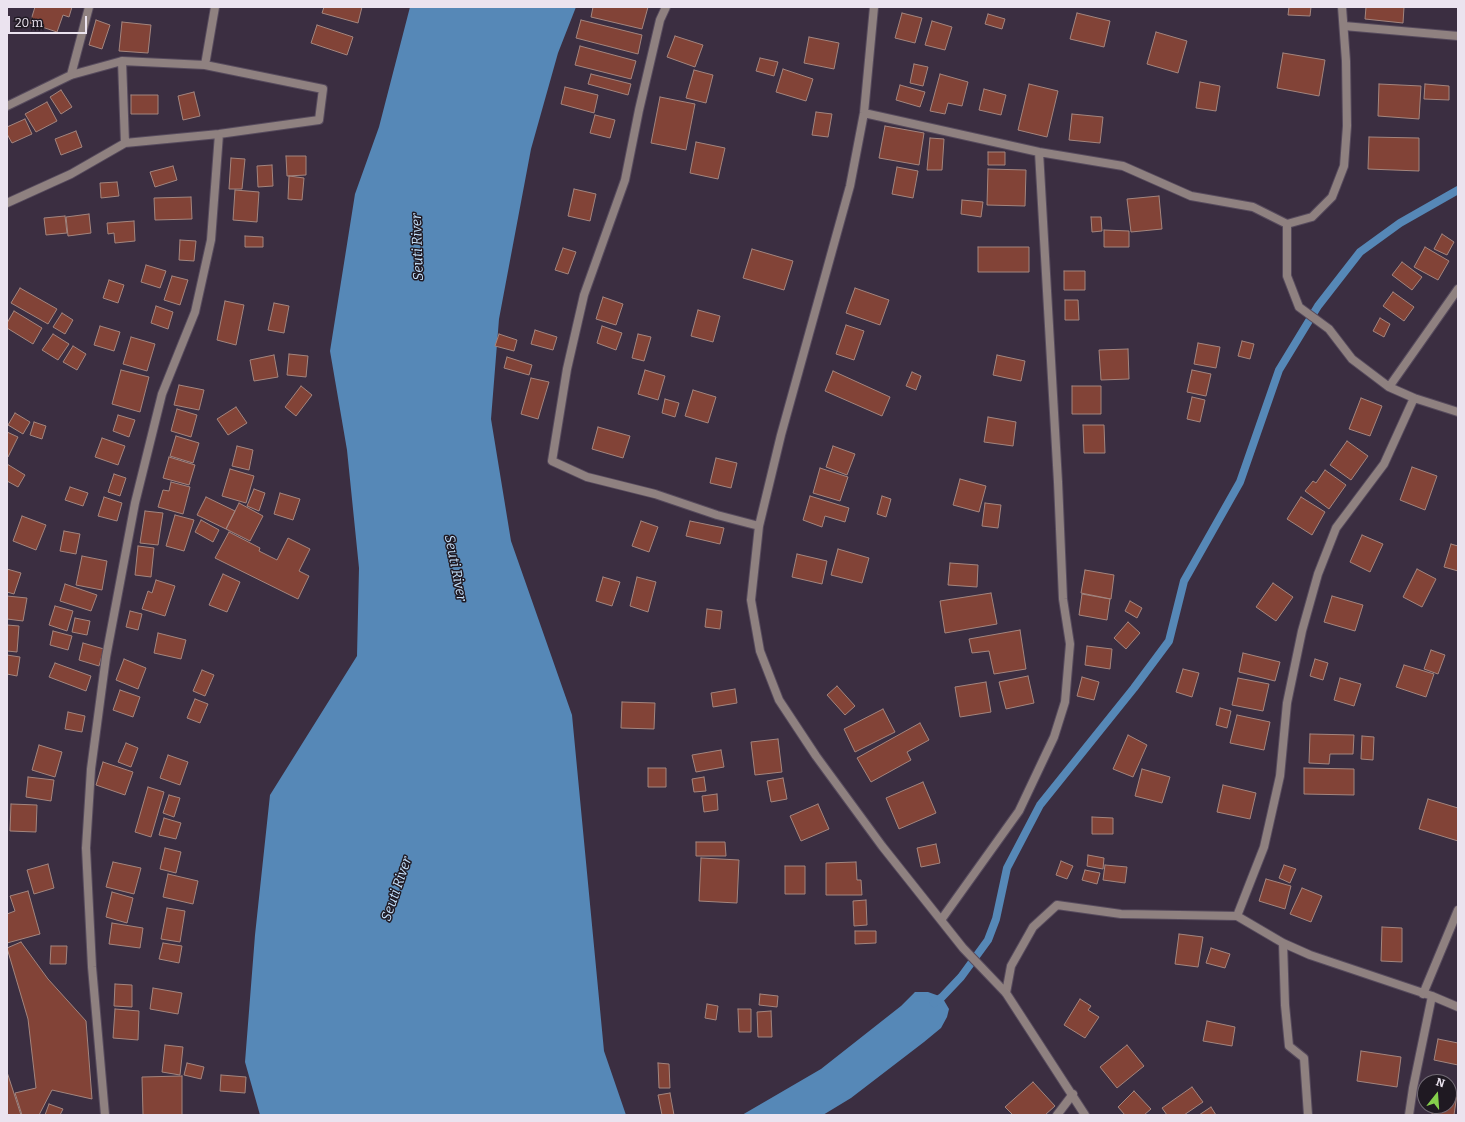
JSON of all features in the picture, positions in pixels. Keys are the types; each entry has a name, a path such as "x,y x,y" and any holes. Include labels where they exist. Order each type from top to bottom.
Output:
{"street":[{"path":"72,74 89,7"},
{"path":"205,65 215,7"},
{"path":"666,7 660,20 625,180 584,295 567,369 552,461 587,477 655,494 717,515 759,526"},
{"path":"874,7 864,113 850,186 781,435 759,526 751,600 760,651 779,700 816,756 882,846 963,948 1006,992 1085,1115"},
{"path":"864,113 1039,152 1123,166 1191,196 1253,207 1287,224 1312,217 1332,197 1344,166 1347,126 1346,60 1342,7"},
{"path":"1344,26 1458,36"},
{"path":"122,61 125,143"},
{"path":"7,106 72,74 122,61 205,65 323,89 319,120 218,134 125,143 71,174 7,203"},
{"path":"105,1115 92,967 86,848 91,770 106,657 135,503 162,394 195,312 211,240 218,134"},
{"path":"941,920 1019,811 1054,737 1065,702 1070,644 1063,599 1058,482 1039,152"},
{"path":"1287,224 1288,276 1299,307 1329,329 1352,359 1389,387 1414,398 1458,412"},
{"path":"1389,387 1458,289"},
{"path":"1237,916 1264,847 1280,776 1287,703 1302,630 1318,574 1336,528 1384,464 1414,398"},
{"path":"1006,992 1011,966 1033,927 1057,906 1121,914 1237,916 1283,943 1310,955 1432,996 1458,1007"},
{"path":"1423,994 1458,910"},
{"path":"1283,943 1285,1005 1289,1046 1304,1058 1308,1115"},
{"path":"1409,1115 1432,996"},
{"path":"1057,1115 1072,1094"}],"water":[{"name":"Seuti River","path":"410,7 576,7 558,53 531,149 499,319 491,419 511,541 572,715 604,1051 626,1115 260,1115 245,1062 255,935 270,795 357,656 359,568 347,450 330,351 355,194 379,127"},
{"path":"915,992 928,992 942,997 949,1009 947,1017 941,1028 851,1098 823,1115 742,1115 821,1069 901,1006"}],"building":[{"path":"35,7 72,7 69,17 63,15 57,32 30,23"},
{"path":"324,7 362,7 358,23 322,13"},
{"path":"593,7 648,7 642,29 591,17"},
{"path":"1289,7 1311,7 1310,16 1288,15"},
{"path":"1366,7 1404,7 1403,23 1365,19"},
{"path":"902,13 922,18 915,43 895,38"},
{"path":"1077,13 1110,21 1104,47 1070,39"},
{"path":"988,14 1005,19 1002,29 985,24"},
{"path":"96,20 110,25 102,49 89,45"},
{"path":"581,20 642,35 638,54 576,38"},
{"path":"932,21 952,27 945,50 925,45"},
{"path":"122,22 151,25 148,53 119,51"},
{"path":"317,25 353,37 347,55 311,43"},
{"path":"1156,32 1187,41 1178,73 1147,64"},
{"path":"675,36 703,45 695,67 667,57"},
{"path":"809,37 839,43 834,69 804,63"},
{"path":"580,46 636,61 631,79 575,65"},
{"path":"1283,53 1325,60 1319,96 1277,88"},
{"path":"760,58 778,62 774,76 756,71"},
{"path":"914,64 928,67 923,86 910,83"},
{"path":"783,69 813,79 806,101 776,92"},
{"path":"694,70 713,75 706,103 686,98"},
{"path":"591,74 631,84 628,95 588,84"},
{"path":"940,74 968,82 962,106 948,103 945,114 930,111"},
{"path":"1200,82 1220,86 1216,111 1196,108"},
{"path":"1029,84 1058,91 1047,137 1018,130"},
{"path":"1379,84 1421,86 1419,119 1378,116"},
{"path":"1425,84 1449,86 1449,100 1424,99"},
{"path":"900,85 925,92 920,107 896,100"},
{"path":"565,87 598,95 594,113 561,104"},
{"path":"984,89 1006,95 1001,115 979,110"},
{"path":"61,90 72,107 61,114 50,97"},
{"path":"194,92 200,116 183,120 178,96"},
{"path":"131,95 158,95 158,114 131,114"},
{"path":"660,97 695,104 686,150 651,143"},
{"path":"47,102 57,121 36,132 25,114"},
{"path":"816,112 832,114 828,137 812,135"},
{"path":"1072,114 1103,117 1100,143 1069,140"},
{"path":"595,115 615,120 610,138 590,133"},
{"path":"25,119 32,134 12,143 7,134 7,127"},
{"path":"885,126 924,133 919,165 879,158"},
{"path":"76,131 82,147 61,155 55,139"},
{"path":"1369,137 1419,138 1419,171 1368,169"},
{"path":"930,138 944,139 942,170 927,170"},
{"path":"696,142 725,148 718,179 690,173"},
{"path":"988,152 1005,152 1005,165 988,165"},
{"path":"286,156 306,156 306,175 287,176"},
{"path":"231,158 245,159 242,189 229,189"},
{"path":"272,165 273,186 258,187 257,166"},
{"path":"173,166 177,180 155,187 150,172"},
{"path":"897,167 918,171 913,198 892,194"},
{"path":"988,169 1026,170 1025,206 987,205"},
{"path":"289,176 304,178 302,200 288,199"},
{"path":"117,182 119,196 101,198 100,183"},
{"path":"574,189 596,194 590,221 568,216"},
{"path":"235,190 259,192 257,222 233,220"},
{"path":"1159,196 1162,229 1131,232 1127,199"},
{"path":"191,197 192,219 155,220 154,198"},
{"path":"962,200 983,202 981,217 961,214"},
{"path":"89,214 91,233 68,236 66,217"},
{"path":"65,216 67,233 46,235 44,218"},
{"path":"1091,217 1101,217 1102,231 1092,232"},
{"path":"134,221 135,241 115,243 114,233 108,234 107,223"},
{"path":"1104,230 1129,231 1129,247 1104,247"},
{"path":"1442,234 1454,242 1447,255 1434,249"},
{"path":"245,236 263,237 263,247 245,247"},
{"path":"180,240 196,241 194,261 179,260"},
{"path":"978,247 1029,247 1029,272 978,272"},
{"path":"1425,247 1449,261 1438,280 1414,267"},
{"path":"563,248 576,252 568,274 555,270"},
{"path":"752,249 793,261 784,290 743,278"},
{"path":"1402,262 1422,277 1412,290 1392,275"},
{"path":"146,265 166,271 160,288 141,282"},
{"path":"1064,271 1085,271 1085,290 1064,290"},
{"path":"172,276 188,280 180,305 164,300"},
{"path":"109,280 124,285 118,303 103,298"},
{"path":"20,288 57,309 48,324 11,303"},
{"path":"855,288 889,300 880,325 846,313"},
{"path":"1393,292 1414,307 1404,321 1383,306"},
{"path":"603,297 623,304 616,325 596,319"},
{"path":"1065,300 1078,300 1079,320 1065,320"},
{"path":"225,301 244,305 236,345 217,340"},
{"path":"274,303 289,306 284,333 268,330"},
{"path":"156,306 173,312 168,329 151,323"},
{"path":"698,310 720,316 713,342 691,336"},
{"path":"14,311 42,328 33,344 7,328 7,323"},
{"path":"62,313 73,320 65,334 53,327"},
{"path":"1380,318 1390,324 1384,337 1373,331"},
{"path":"846,325 864,331 854,360 836,354"},
{"path":"100,326 120,332 114,351 94,345"},
{"path":"602,326 622,333 616,350 597,343"},
{"path":"535,330 557,337 553,350 531,344"},
{"path":"53,334 69,344 58,360 42,350"},
{"path":"499,334 517,340 514,351 495,346"},
{"path":"638,334 651,337 644,361 632,358"},
{"path":"131,337 155,344 147,371 123,364"},
{"path":"1242,341 1254,344 1250,359 1238,356"},
{"path":"1198,343 1220,347 1216,368 1194,364"},
{"path":"73,346 86,354 77,370 63,362"},
{"path":"1128,349 1129,379 1101,380 1099,350"},
{"path":"289,354 308,356 306,377 287,375"},
{"path":"274,355 278,377 254,381 250,360"},
{"path":"997,355 1025,361 1021,381 993,375"},
{"path":"507,357 532,365 529,375 504,368"},
{"path":"121,370 149,377 140,412 112,404"},
{"path":"645,370 665,376 658,400 638,394"},
{"path":"1192,370 1211,374 1206,396 1187,392"},
{"path":"833,371 890,397 882,416 825,391"},
{"path":"912,372 921,376 916,390 906,386"},
{"path":"531,378 549,382 538,419 521,414"},
{"path":"179,385 204,390 199,410 174,405"},
{"path":"301,386 312,395 296,416 285,407"},
{"path":"1072,386 1101,386 1101,414 1072,414"},
{"path":"693,390 716,397 708,423 685,416"},
{"path":"1192,397 1205,400 1200,422 1187,419"},
{"path":"1361,398 1382,406 1370,436 1349,429"},
{"path":"665,399 679,403 675,417 662,413"},
{"path":"236,407 247,423 228,435 217,419"},
{"path":"177,409 197,415 191,437 171,431"},
{"path":"15,413 30,422 23,434 8,425"},
{"path":"118,415 135,420 129,437 113,431"},
{"path":"988,417 1016,422 1013,446 984,442"},
{"path":"34,422 46,426 42,439 30,435"},
{"path":"1083,425 1104,425 1105,453 1084,453"},
{"path":"598,427 630,436 623,458 592,449"},
{"path":"7,432 18,437 8,457 7,456"},
{"path":"176,436 199,443 193,463 170,456"},
{"path":"102,438 125,446 118,465 95,457"},
{"path":"1347,441 1368,456 1351,480 1330,465"},
{"path":"237,446 253,450 249,470 232,466"},
{"path":"833,446 855,454 847,475 826,467"},
{"path":"169,457 195,465 189,485 163,478"},
{"path":"716,458 737,463 731,488 710,483"},
{"path":"7,464 25,475 18,487 7,481"},
{"path":"1412,467 1437,476 1425,510 1400,500"},
{"path":"820,468 848,477 840,501 813,493"},
{"path":"230,469 254,476 246,503 222,496"},
{"path":"1325,470 1346,485 1329,509 1305,491 1313,481 1316,483"},
{"path":"114,474 126,478 120,496 108,492"},
{"path":"960,479 986,486 979,512 953,505"},
{"path":"171,482 190,487 183,514 158,507 163,490 169,491"},
{"path":"70,487 88,493 83,506 65,500"},
{"path":"254,489 265,493 259,511 247,506"},
{"path":"280,493 300,499 293,520 274,514"},
{"path":"810,496 849,508 845,522 825,516 822,527 803,520"},
{"path":"882,496 891,499 886,517 877,514"},
{"path":"104,497 122,503 117,521 98,516"},
{"path":"206,497 235,511 226,529 197,515"},
{"path":"1301,497 1325,512 1312,535 1287,519"},
{"path":"239,503 263,516 250,541 226,529"},
{"path":"985,503 1001,505 998,528 982,526"},
{"path":"145,511 163,513 158,545 140,543"},
{"path":"175,515 194,520 184,551 166,546"},
{"path":"22,516 46,525 36,550 13,541"},
{"path":"201,520 219,530 213,542 195,532"},
{"path":"641,521 658,527 649,552 632,546"},
{"path":"690,521 724,528 720,544 686,536"},
{"path":"64,531 80,534 76,554 60,551"},
{"path":"229,532 260,548 259,551 277,560 288,538 310,549 299,571 309,576 298,599 215,558"},
{"path":"1362,535 1383,544 1370,572 1350,562"},
{"path":"1451,544 1458,546 1458,571 1444,567"},
{"path":"138,546 154,548 151,577 135,575"},
{"path":"838,549 869,558 862,583 831,575"},
{"path":"797,554 827,561 822,584 792,577"},
{"path":"82,556 107,561 102,590 76,585"},
{"path":"950,563 978,565 977,587 948,585"},
{"path":"7,569 21,573 14,594 7,592"},
{"path":"1417,569 1436,579 1422,607 1403,597"},
{"path":"1085,570 1114,575 1111,599 1081,593"},
{"path":"223,574 240,582 227,612 209,605"},
{"path":"603,577 620,582 612,606 596,601"},
{"path":"637,577 656,582 648,612 630,606"},
{"path":"156,580 175,586 165,616 142,609 148,591 152,593"},
{"path":"1273,583 1293,597 1276,621 1256,607"},
{"path":"65,584 97,595 91,611 60,601"},
{"path":"991,593 997,624 945,633 940,601"},
{"path":"1082,594 1110,599 1107,620 1079,615"},
{"path":"7,596 27,598 23,621 7,619"},
{"path":"1332,596 1363,605 1355,631 1324,622"},
{"path":"1130,601 1142,608 1137,618 1125,611"},
{"path":"55,606 73,611 67,631 49,625"},
{"path":"707,609 722,611 720,629 705,627"},
{"path":"130,611 142,614 138,630 126,627"},
{"path":"75,618 90,621 87,635 72,632"},
{"path":"1128,622 1140,633 1126,649 1114,638"},
{"path":"7,625 19,626 17,652 7,651"},
{"path":"1020,630 1026,669 994,674 989,651 972,653 969,639"},
{"path":"53,631 72,636 68,650 50,645"},
{"path":"158,633 186,640 181,659 154,653"},
{"path":"83,643 104,649 99,666 79,660"},
{"path":"1087,646 1112,649 1110,669 1085,665"},
{"path":"1431,650 1445,655 1438,674 1424,669"},
{"path":"1243,653 1280,662 1275,681 1239,672"},
{"path":"7,655 20,657 17,676 7,674"},
{"path":"124,659 146,668 138,689 116,680"},
{"path":"1315,659 1328,663 1323,680 1310,676"},
{"path":"55,663 91,676 86,691 49,677"},
{"path":"1404,665 1434,674 1426,697 1396,687"},
{"path":"1183,669 1199,673 1192,697 1176,692"},
{"path":"202,670 214,675 205,696 193,691"},
{"path":"1028,676 1034,703 1006,709 999,682"},
{"path":"1082,677 1099,682 1094,700 1077,696"},
{"path":"1238,678 1269,684 1263,711 1232,705"},
{"path":"1340,678 1361,684 1354,706 1334,700"},
{"path":"986,682 991,712 960,717 955,687"},
{"path":"837,686 855,706 845,715 827,695"},
{"path":"735,689 737,703 713,707 711,693"},
{"path":"120,690 140,697 133,717 113,710"},
{"path":"195,699 208,704 200,723 187,718"},
{"path":"622,702 655,703 654,729 621,728"},
{"path":"1220,708 1231,711 1227,728 1216,725"},
{"path":"883,709 895,732 855,752 844,729"},
{"path":"68,712 85,716 82,732 65,729"},
{"path":"1237,715 1270,722 1264,750 1230,743"},
{"path":"920,723 929,740 907,752 911,760 871,782 857,758"},
{"path":"1310,734 1354,735 1353,754 1330,754 1329,764 1309,763"},
{"path":"1128,735 1147,745 1133,777 1113,769"},
{"path":"1362,736 1374,737 1373,760 1361,759"},
{"path":"778,739 782,772 755,775 751,742"},
{"path":"126,743 138,748 131,767 118,762"},
{"path":"39,745 62,752 55,777 32,770"},
{"path":"721,750 724,767 696,772 692,755"},
{"path":"168,755 188,762 180,785 160,778"},
{"path":"103,762 133,772 125,795 96,785"},
{"path":"648,768 666,768 666,787 648,787"},
{"path":"1304,768 1354,769 1354,795 1304,794"},
{"path":"1142,769 1170,777 1162,803 1135,796"},
{"path":"28,777 54,780 51,801 26,797"},
{"path":"704,777 706,791 694,792 692,779"},
{"path":"783,778 787,799 771,802 767,781"},
{"path":"923,782 936,813 899,829 886,798"},
{"path":"1223,785 1256,793 1250,819 1217,812"},
{"path":"148,787 164,792 151,837 135,832"},
{"path":"717,794 718,810 704,812 702,796"},
{"path":"169,795 180,798 174,817 163,813"},
{"path":"1428,799 1458,808 1458,841 1419,829"},
{"path":"11,804 37,805 36,832 10,831"},
{"path":"818,804 829,829 801,841 790,816"},
{"path":"1092,817 1113,818 1113,834 1092,834"},
{"path":"164,818 181,823 176,839 159,835"},
{"path":"696,842 725,842 726,856 696,856"},
{"path":"936,844 940,863 921,867 917,848"},
{"path":"165,848 181,852 176,873 160,869"},
{"path":"1088,855 1104,858 1103,869 1087,866"},
{"path":"701,858 739,860 737,903 699,901"},
{"path":"1061,861 1073,866 1067,879 1056,875"},
{"path":"113,862 141,868 134,894 106,887"},
{"path":"856,862 857,880 861,880 862,895 826,895 826,863"},
{"path":"48,864 54,888 34,894 27,870"},
{"path":"1105,865 1127,867 1125,883 1103,880"},
{"path":"1284,865 1296,869 1290,883 1279,878"},
{"path":"785,866 805,866 805,894 785,894"},
{"path":"1085,870 1100,873 1097,884 1082,880"},
{"path":"168,874 198,881 193,904 163,897"},
{"path":"1266,879 1291,886 1285,909 1259,901"},
{"path":"1302,888 1322,896 1311,922 1290,914"},
{"path":"28,891 40,934 7,943 7,914 15,911 10,896"},
{"path":"112,892 133,898 127,923 106,917"},
{"path":"866,900 867,925 854,926 853,901"},
{"path":"167,908 185,911 180,942 161,939"},
{"path":"112,923 143,928 140,948 109,944"},
{"path":"1382,927 1402,928 1402,962 1381,961"},
{"path":"855,931 876,931 876,943 855,944"},
{"path":"1179,934 1203,937 1198,967 1175,964"},
{"path":"21,942 48,979 86,1021 92,1099 52,1090 39,1115 22,1115 15,1093 36,1088 28,1019 7,948"},
{"path":"163,943 182,946 179,963 159,959"},
{"path":"51,946 67,946 66,964 50,964"},
{"path":"1211,948 1230,954 1225,968 1206,963"},
{"path":"115,984 132,985 132,1007 114,1006"},
{"path":"153,988 182,993 178,1014 150,1009"},
{"path":"760,994 778,996 777,1007 759,1005"},
{"path":"1080,999 1091,1006 1088,1010 1099,1017 1085,1038 1064,1025"},
{"path":"707,1004 718,1006 716,1020 705,1018"},
{"path":"115,1009 139,1011 138,1040 113,1038"},
{"path":"738,1009 751,1009 751,1032 739,1032"},
{"path":"771,1011 772,1037 758,1037 757,1012"},
{"path":"1207,1021 1235,1027 1232,1046 1203,1041"},
{"path":"1438,1039 1458,1043 1458,1065 1434,1060"},
{"path":"165,1045 183,1047 180,1075 162,1072"},
{"path":"1127,1045 1144,1066 1117,1088 1100,1067"},
{"path":"1361,1051 1401,1057 1397,1087 1357,1081"},
{"path":"187,1063 204,1067 201,1079 184,1075"},
{"path":"658,1063 669,1064 670,1088 659,1088"},
{"path":"7,1072 21,1115 7,1115"},
{"path":"221,1075 246,1077 245,1093 220,1091"},
{"path":"182,1076 182,1115 143,1115 142,1077"},
{"path":"1033,1082 1055,1106 1045,1115 1013,1115 1005,1107"},
{"path":"1192,1087 1203,1102 1184,1115 1167,1115 1162,1108"},
{"path":"1134,1091 1151,1109 1144,1115 1125,1115 1118,1107"},
{"path":"670,1093 674,1115 662,1115 658,1095"},
{"path":"49,1104 63,1109 60,1115 45,1115"},
{"path":"1211,1107 1216,1115 1199,1115"},
{"path":"1432,1114 1454,1114 1454,1115"}],"waterway":[{"path":"934,1003 942,997 961,977 988,940 996,919 1007,868 1040,805 1134,688 1169,641 1184,581 1240,482 1279,370 1318,306 1360,252 1400,223 1458,190"}]}
